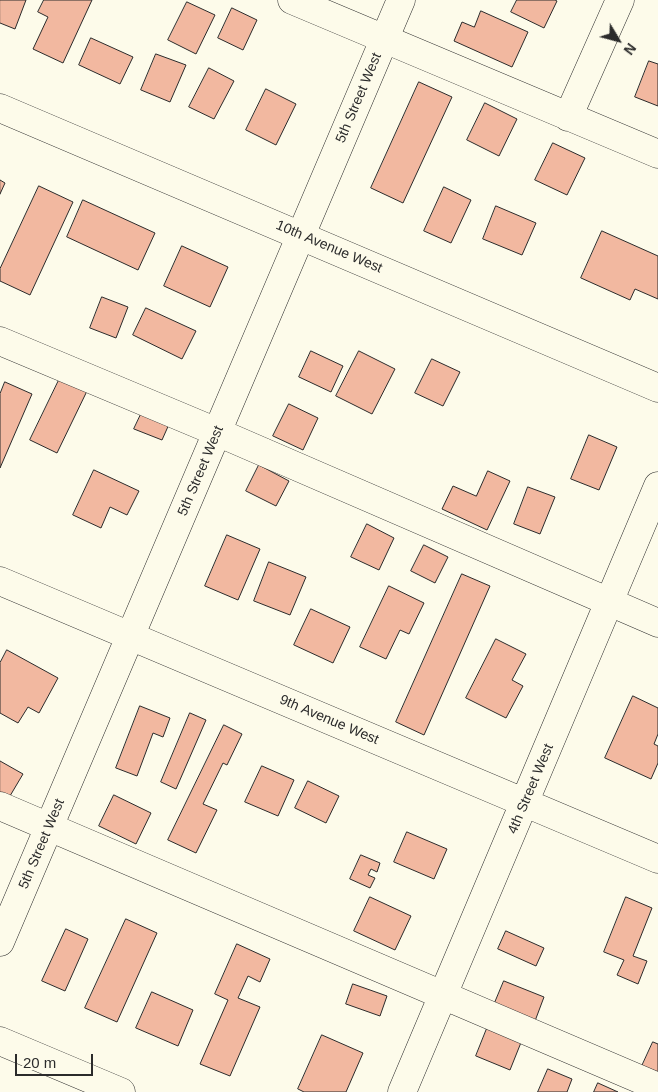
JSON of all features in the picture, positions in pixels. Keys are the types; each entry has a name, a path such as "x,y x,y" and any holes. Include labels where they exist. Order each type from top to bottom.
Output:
{"street":[{"path":"292,0 658,154"},
{"name":"5th Street West","path":"0,942 401,0"},
{"path":"568,117 620,0"},
{"name":"10th Avenue West","path":"0,108 658,388"},
{"path":"0,341 217,432 658,623"},
{"name":"4th Street West","path":"402,1092 658,486"},
{"name":"9th Avenue West","path":"0,582 658,859"},
{"path":"0,806 658,1087"},
{"path":"0,1041 120,1092"}],"building":[{"path":"0,0 26,0 15,29 0,23"},
{"path":"44,0 92,0 63,63 33,49 48,17 38,12"},
{"path":"517,0 557,1 544,28 511,12"},
{"path":"187,2 215,15 196,54 168,40"},
{"path":"232,8 257,20 243,50 218,38"},
{"path":"481,11 528,32 512,67 454,41 462,22 474,27"},
{"path":"91,38 133,57 120,84 79,65"},
{"path":"156,54 186,65 170,102 141,90"},
{"path":"649,61 658,64 658,106 635,97"},
{"path":"209,68 234,81 214,119 189,107"},
{"path":"419,82 452,97 403,203 371,188"},
{"path":"266,89 296,104 276,145 246,130"},
{"path":"485,103 517,119 499,156 467,140"},
{"path":"553,143 585,158 567,195 535,180"},
{"path":"0,180 5,183 0,194"},
{"path":"39,186 73,202 30,295 0,281 0,269"},
{"path":"444,187 471,200 451,243 424,231"},
{"path":"83,200 155,233 138,270 67,237"},
{"path":"496,206 536,223 522,255 483,239"},
{"path":"602,231 658,256 658,299 635,289 630,300 581,278"},
{"path":"182,246 228,267 210,307 164,286"},
{"path":"102,297 128,307 116,338 90,328"},
{"path":"146,308 196,331 182,359 133,335"},
{"path":"311,351 343,366 331,392 299,377"},
{"path":"359,351 395,369 372,414 336,396"},
{"path":"432,359 460,372 443,406 415,393"},
{"path":"60,378 87,391 57,453 30,440"},
{"path":"5,382 32,394 0,468 0,394"},
{"path":"289,404 318,418 303,450 273,436"},
{"path":"143,410 170,422 162,440 134,429"},
{"path":"589,435 617,447 599,490 571,479"},
{"path":"259,465 289,481 276,506 246,491"},
{"path":"94,470 139,491 127,515 110,507 101,528 73,515"},
{"path":"488,471 510,481 487,530 442,509 453,486 476,496"},
{"path":"528,487 555,497 540,534 514,524"},
{"path":"367,524 394,538 379,570 351,557"},
{"path":"227,535 260,549 238,600 205,586"},
{"path":"424,545 448,557 435,583 411,571"},
{"path":"269,562 306,577 290,615 254,601"},
{"path":"462,574 490,586 424,735 396,722"},
{"path":"389,586 424,603 409,634 400,630 386,659 360,647"},
{"path":"311,609 350,627 333,663 294,645"},
{"path":"496,639 526,654 512,680 523,686 506,718 466,698"},
{"path":"7,650 58,678 39,713 28,707 18,723 0,713 0,663"},
{"path":"633,696 658,708 658,734 654,744 658,746 658,763 651,779 605,758"},
{"path":"140,706 170,718 163,737 153,733 137,776 116,768"},
{"path":"190,713 206,720 176,789 161,782"},
{"path":"224,725 242,734 227,765 223,763 203,804 217,810 196,853 168,840"},
{"path":"0,761 23,774 7,801 0,797"},
{"path":"262,766 294,780 278,816 245,802"},
{"path":"308,781 339,796 326,823 295,808"},
{"path":"114,795 151,813 136,844 99,826"},
{"path":"407,832 447,849 434,879 394,862"},
{"path":"361,855 380,863 377,872 371,869 368,875 375,878 370,888 350,879"},
{"path":"370,897 411,916 395,950 354,931"},
{"path":"626,897 652,908 633,956 647,961 638,984 617,975 624,960 604,952"},
{"path":"126,919 157,933 117,1022 85,1008"},
{"path":"66,929 88,939 65,991 42,981"},
{"path":"506,931 544,948 536,966 498,949"},
{"path":"237,944 270,959 260,982 248,976 238,998 260,1007 230,1076 200,1064 228,1000 215,994"},
{"path":"504,981 544,997 535,1021 494,1005"},
{"path":"353,984 387,996 380,1016 346,1004"},
{"path":"152,992 193,1010 178,1046 136,1028"},
{"path":"488,1026 522,1040 510,1070 476,1056"},
{"path":"322,1035 363,1053 346,1092 304,1092 298,1089"},
{"path":"653,1042 658,1044 658,1072 642,1066"},
{"path":"548,1069 572,1079 567,1092 538,1092"},
{"path":"598,1083 618,1092 594,1092"}]}
